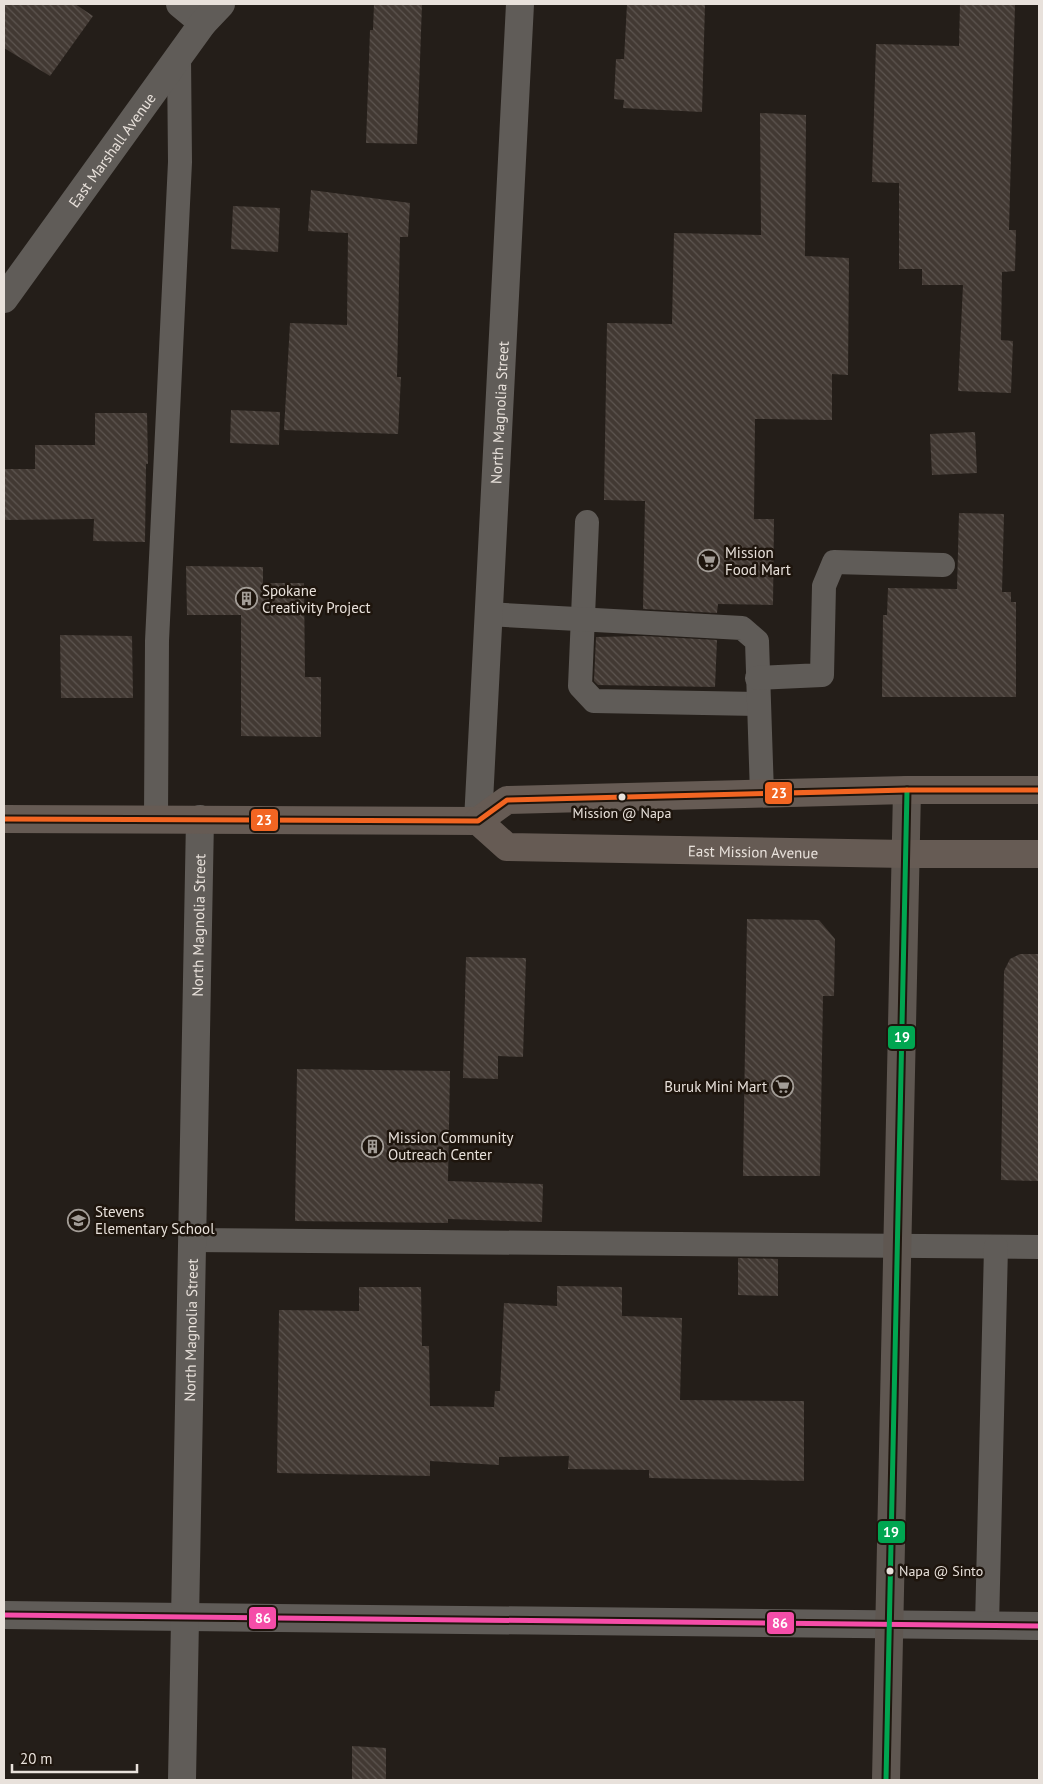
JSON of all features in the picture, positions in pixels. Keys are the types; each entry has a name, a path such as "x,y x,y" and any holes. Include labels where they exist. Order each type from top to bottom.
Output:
{"main road":[{"path":"4,819 478,821 507,800 907,790 1039,790"},
{"path":"886,1780 907,790"},
{"name":"East Mission Avenue","path":"478,821 507,847 906,854 1039,854"}],"street":[{"path":"180,4 212,13"},
{"name":"North Magnolia Street","path":"478,821 487,614 520,4"},
{"name":"East Marshall Avenue","path":"4,299 212,13"},
{"name":"North Magnolia Street","path":"182,1780 200,819"},
{"path":"4,1615 1039,1626"}],"lane":[{"path":"156,819 158,623 180,162 179,57"},
{"path":"587,522 580,686 594,701 640,694 688,695 758,704"},
{"path":"757,678 822,675 824,586 834,562 943,565"},
{"path":"487,614 583,620 640,631 689,633 742,628 757,641 762,794"},
{"path":"191,1240 1039,1247"},
{"path":"987,1626 996,1247"}],"building":[{"path":"4,4 75,4 93,16 50,76 4,48"},
{"path":"374,4 422,4 417,144 366,143 370,30 373,30"},
{"path":"627,4 705,4 702,112 623,108 624,100 614,99 616,59 624,59"},
{"path":"960,4 1015,4 1009,230 1016,230 1015,271 1002,272 1001,340 1013,341 1011,393 958,391 963,285 922,285 922,269 899,269 899,183 872,182 876,44 959,46"},
{"path":"760,113 806,115 805,256 849,258 848,375 832,374 832,420 755,419 754,519 774,519 773,605 718,604 717,613 643,609 645,501 604,500 607,323 672,324 674,233 761,235"},
{"path":"311,190 410,203 408,237 400,237 397,377 401,377 398,434 284,430 290,323 347,325 348,233 308,231"},
{"path":"233,206 280,208 278,252 231,249"},
{"path":"231,410 280,412 279,445 230,443"},
{"path":"95,413 147,413 148,464 146,464 145,542 93,541 94,519 4,520 4,469 35,469 35,445 95,445"},
{"path":"975,432 977,473 932,475 930,434"},
{"path":"959,513 1004,514 1002,592 1011,592 1011,602 1016,602 1016,697 882,697 883,615 887,615 888,588 957,589"},
{"path":"186,566 263,567 263,583 304,583 305,677 321,677 321,737 241,736 241,615 187,615"},
{"path":"60,635 132,636 133,698 61,698"},
{"path":"643,636 717,640 715,687 598,685 594,681 596,637"},
{"name":"Buruk Mini Mart","path":"747,919 819,920 835,939 834,996 823,996 820,1176 743,1176"},
{"path":"1020,954 1039,954 1039,1181 1001,1180 1004,971 1010,959"},
{"path":"466,957 526,958 523,1057 498,1056 498,1079 463,1078"},
{"name":"Mission Community Outreach Center","path":"297,1069 450,1071 448,1181 543,1184 542,1222 448,1219 448,1223 295,1221"},
{"path":"738,1258 778,1259 778,1296 738,1295"},
{"path":"557,1286 622,1287 622,1316 682,1318 680,1400 804,1401 804,1481 649,1478 649,1470 568,1469 569,1456 499,1457 499,1465 430,1461 430,1476 277,1473 279,1310 359,1311 359,1287 421,1287 422,1346 429,1346 430,1406 494,1407 495,1391 500,1391 504,1303 557,1306"},
{"path":"352,1746 386,1748 386,1780 352,1780"}],"transit line":[{"name":"19","path":"886,1780 907,790"},
{"name":"23","path":"4,819 478,821 507,800 907,790 1039,790"},
{"name":"86","path":"4,1615 1039,1626"}],"place":[{"name":"Mission Food Mart","path":"709,561"},
{"name":"Spokane Creativity Project","path":"246,599"},
{"name":"Mission @ Napa","path":"622,797"},
{"name":"Buruk Mini Mart","path":"783,1086"},
{"name":"Mission Community Outreach Center","path":"372,1146"},
{"name":"Stevens Elementary School","path":"79,1220"},
{"name":"Napa @ Sinto","path":"890,1571"}]}
